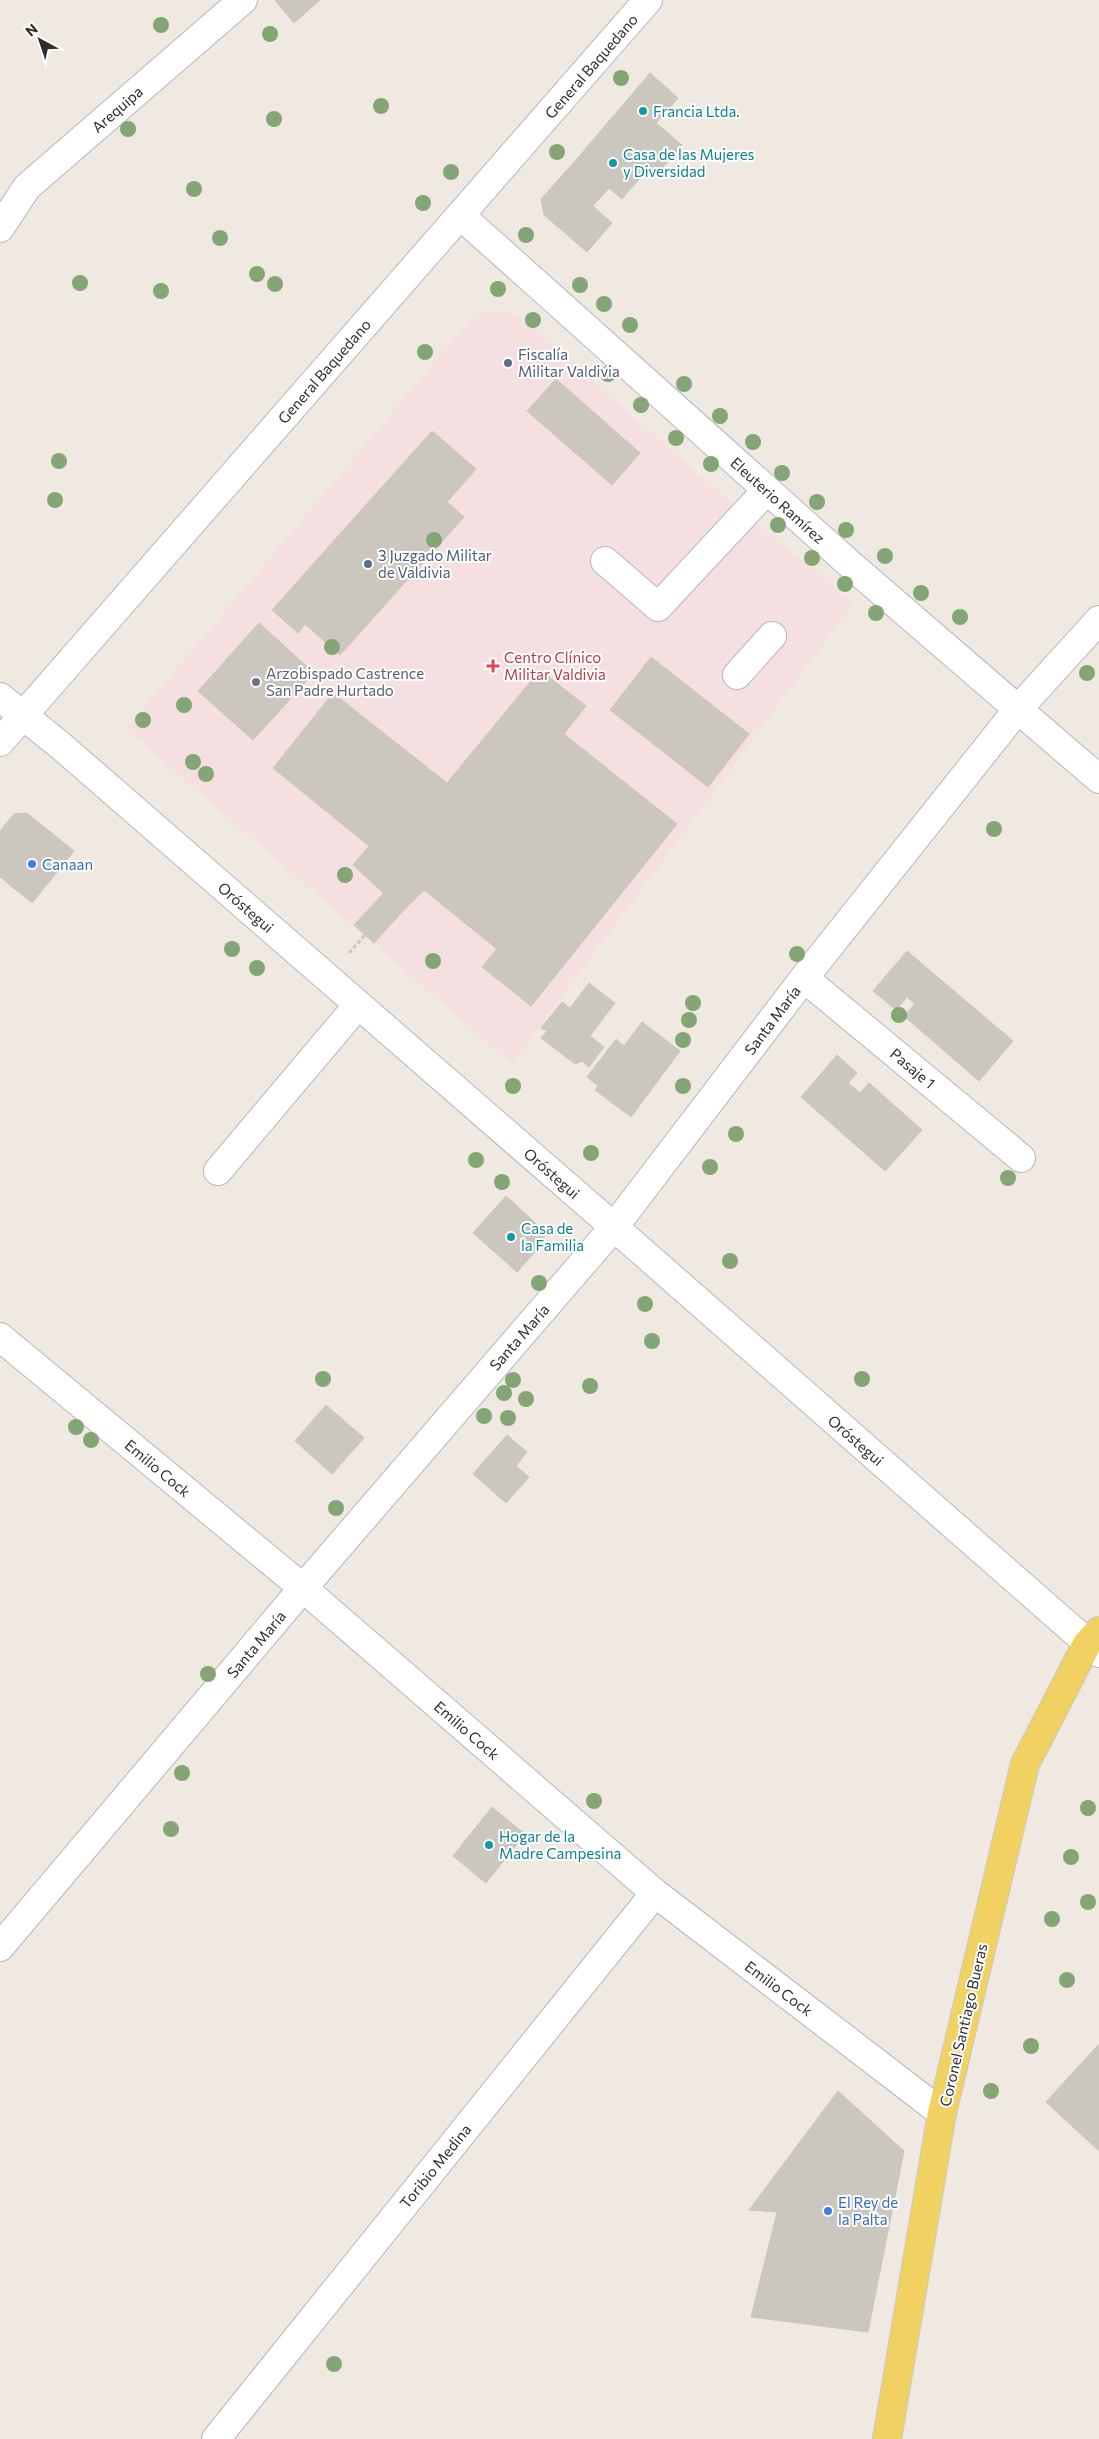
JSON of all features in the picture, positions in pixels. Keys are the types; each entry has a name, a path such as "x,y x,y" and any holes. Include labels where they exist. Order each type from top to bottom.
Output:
{"main road":[{"name":"Coronel Santiago Bueras","path":"888,2439 942,2114 1025,1764 1095,1643"}],"street":[{"name":"Arequipa","path":"0,228 28,187 243,0"},
{"name":"General Baquedano","path":"0,742 648,0"},
{"name":"Eleuterio Ramírez","path":"460,216 767,490 1099,779"},
{"path":"606,561 658,607 767,490"},
{"name":"Santa María","path":"0,1947 303,1588 614,1227 804,978 1018,709 1099,620"},
{"path":"737,675 772,636"},
{"name":"Oróstegui","path":"0,697 61,746 1095,1643"},
{"name":"Pasaje 1","path":"804,978 1021,1158"},
{"path":"218,1171 358,1005"},
{"name":"Emilio Cock","path":"0,1337 303,1588 655,1893 942,2114"},
{"name":"Toribio Medina","path":"216,2439 655,1893"}],"shaded area":[{"name":"Centro Clínico Militar Valdivia","path":"476,313 514,313 745,514 854,603 512,1064 126,729"}],"building":[{"path":"275,0 320,0 294,23"},
{"name":"Francia Ltda.","path":"650,73 678,98 656,123 682,145 658,173 604,127"},
{"name":"Casa de las Mujeres y Diversidad","path":"604,127 650,166 622,199 576,160"},
{"path":"576,160 609,188 593,206 612,223 587,252 544,215 541,199"},
{"path":"556,379 640,453 612,485 527,411"},
{"name":"3 Juzgado Militar de Valdivia","path":"432,431 476,469 447,502 464,517 340,655 305,624 298,633 272,610"},
{"name":"Arzobispado Castrence San Padre Hurtado","path":"259,623 314,673 253,740 198,691"},
{"path":"651,657 749,734 708,787 610,710"},
{"path":"540,670 586,706 564,734 677,824 531,1006 482,967 497,949 424,890 403,911 353,865 369,846 273,768 333,693 447,783"},
{"name":"Canaan","path":"27,813 74,851 32,903 0,877 0,831 14,814"},
{"path":"384,893 403,911 374,943 354,925"},
{"path":"907,951 1013,1041 979,1081 904,1016 915,1004 907,997 896,1010 873,991"},
{"path":"589,983 615,1003 590,1036 604,1047 589,1067 582,1061 575,1064 541,1038 547,1031 541,1028 562,1002 570,1008"},
{"path":"642,1022 680,1051 631,1117 595,1090 598,1086 587,1077 616,1039 624,1046"},
{"path":"837,1055 857,1073 848,1083 860,1093 869,1083 922,1130 885,1171 801,1097"},
{"name":"Casa de la Familia","path":"506,1196 543,1230 545,1241 517,1272 473,1233"},
{"path":"326,1405 364,1438 332,1474 295,1441"},
{"path":"507,1435 527,1452 516,1466 529,1477 506,1503 473,1474"},
{"name":"Hogar de la Madre Campesina","path":"492,1807 525,1834 486,1883 453,1856"},
{"path":"1099,2044 1099,2151 1046,2102"},
{"name":"El Rey de la Palta","path":"838,2091 904,2151 868,2332 751,2317 777,2212 749,2210"}],"place":[{"name":"Francia Ltda.","path":"643,111"},
{"name":"Casa de las Mujeres y Diversidad","path":"613,163"},
{"name":"Fiscalía Militar Valdivia","path":"508,363"},
{"name":"3 Juzgado Militar de Valdivia","path":"368,564"},
{"name":"Centro Clínico Militar Valdivia","path":"493,666"},
{"name":"Arzobispado Castrence San Padre Hurtado","path":"256,682"},
{"name":"Canaan","path":"32,864"},
{"name":"Casa de la Familia","path":"511,1237"},
{"name":"Hogar de la Madre Campesina","path":"489,1845"},
{"name":"El Rey de la Palta","path":"828,2211"}]}
